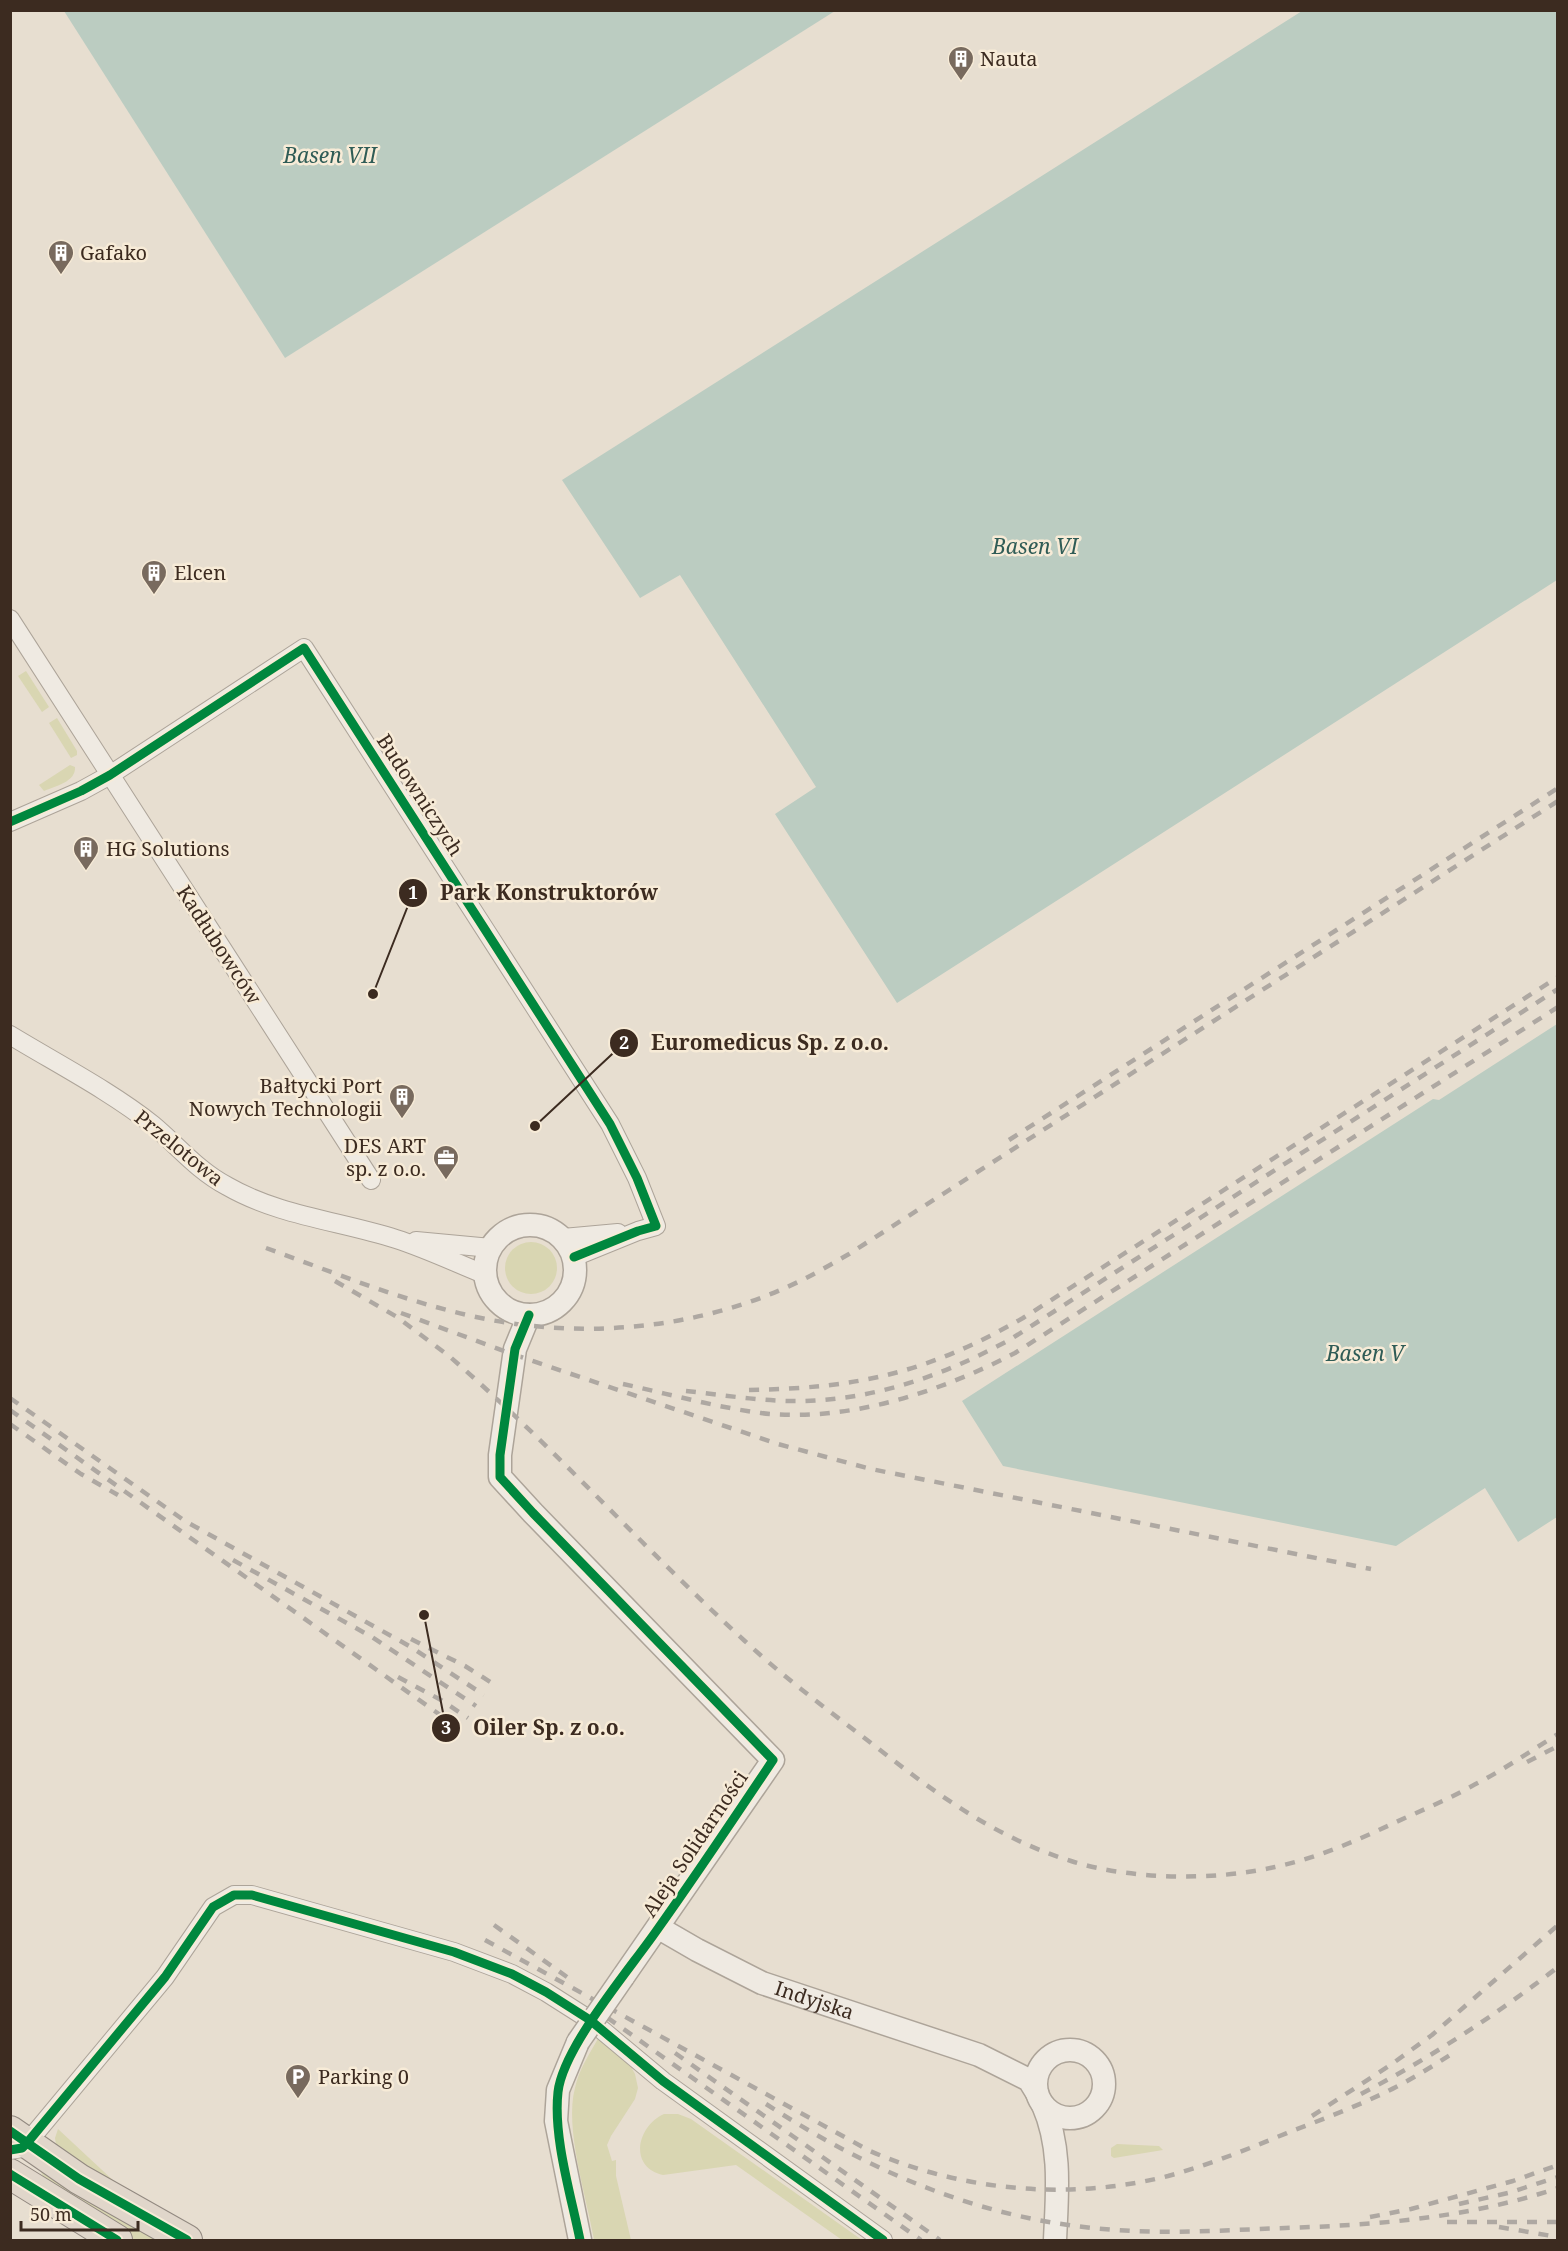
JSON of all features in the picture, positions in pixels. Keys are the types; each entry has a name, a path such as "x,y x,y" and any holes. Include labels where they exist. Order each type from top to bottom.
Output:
{"highway":[{"path":"16,2141 187,2241"},
{"path":"10,2174 117,2241"}],"street":[{"name":"Kadłubowców","path":"10,619 371,1180"},
{"name":"Budowniczych","path":"110,775 304,648 610,1124 637,1178 656,1226 568,1248"},
{"path":"10,822 81,791 110,775"},
{"name":"Przelotowa","path":"10,1035 153,1125 196,1165 226,1186 259,1202 300,1215 396,1239 486,1275"},
{"path":"524,1225 538,1225 551,1230 568,1248 575,1269 574,1281 564,1300 554,1308 542,1313 519,1312 497,1300 489,1288 486,1261 491,1248 511,1229 524,1225"},
{"name":"Przelotowa","path":"396,1239 491,1248"},
{"name":"Aleja Solidarności","path":"519,1312 500,1455 500,1477 773,1760 578,2042 558,2090 556,2121 580,2241"},
{"path":"40,2193 29,2160 16,2141 165,1977 213,1907 234,1895 252,1895 472,1958 512,1974 546,1992 590,2020 663,2081 883,2241"},
{"name":"Indyjska","path":"659,1928 762,1983 979,2055 1029,2080 1040,2099"},
{"path":"1055,2241 1058,2165 1052,2124 1040,2099 1036,2082 1039,2073 1051,2056 1072,2050 1083,2053 1098,2064 1104,2079 1103,2094 1095,2108 1074,2127 1058,2165"},
{"name":"Indyjska","path":"979,2055 1035,2060 1051,2056"},
{"path":"1040,2099 1058,2116 1067,2118 1085,2115"}],"shaded area":[{"path":"26,671 49,707 42,712 18,676"},
{"path":"57,718 77,751 77,755 71,758 49,723"},
{"path":"70,765 75,767 69,780 44,791 39,785"},
{"path":"526,1242 536,1242 550,1249 557,1268 550,1287 536,1294 526,1294 516,1290 509,1283 505,1273 505,1263 509,1253 516,1246"},
{"path":"599,2037 630,2065 638,2088 635,2099 607,2145 612,2161 616,2160 616,2176 631,2240 594,2240 574,2143 572,2104 575,2088 582,2068"},
{"path":"664,2114 678,2114 691,2119 862,2240 842,2240 736,2165 663,2175 652,2171 645,2164 640,2146 648,2127"},
{"path":"58,2129 132,2198 56,2145 55,2138"},
{"path":"1117,2144 1159,2146 1163,2150 1114,2158 1111,2156 1111,2148"},
{"path":"39,2168 168,2240 135,2240 45,2180"}],"water":[{"name":"Basen VII","path":"64,11 835,11 285,358"},
{"name":"Basen VI","path":"1302,11 1557,11 1557,580 897,1003 775,814 816,787 680,575 640,598 562,480"},
{"name":"Basen V","path":"1557,1024 1557,1517 1518,1542 1485,1488 1396,1546 1003,1466 962,1401 1433,1099 1439,1100"}],"railway":[{"path":"1009,1140 1558,788"},
{"path":"266,1248 404,1298 495,1321 540,1327 586,1329 632,1327 677,1321 721,1311 806,1278 849,1254 1558,801"},
{"path":"749,1390 825,1386 891,1374 955,1352 988,1337 1023,1318 1558,977"},
{"path":"686,1391 774,1400 832,1399 885,1390 937,1373 987,1352 1011,1339 1558,989"},
{"path":"623,1384 726,1407 761,1413 794,1415 859,1409 924,1392 956,1380 1015,1353 1558,1007"},
{"path":"335,1281 397,1317 449,1356 525,1426 709,1608 792,1682 941,1796 990,1826 1043,1851 1094,1867 1146,1875 1226,1875 1275,1867 1336,1848 1443,1801 1494,1774 1558,1734"},
{"path":"401,1313 515,1355 778,1444 871,1469 1371,1569"},
{"path":"10,1398 185,1521 411,1647 484,1695"},
{"path":"10,1410 460,1729"},
{"path":"10,1424 81,1474 118,1495"},
{"path":"233,1560 372,1637 476,1706"},
{"path":"411,1639 465,1666 492,1683"},
{"path":"398,1677 441,1700 468,1718"},
{"path":"1527,1762 1558,1746"},
{"path":"494,1925 567,1977"},
{"path":"1312,2116 1432,2035 1558,1925"},
{"path":"485,1940 870,2151 905,2165 942,2175 1017,2188 1055,2190 1093,2188 1131,2184 1183,2172 1342,2112 1403,2083 1450,2055"},
{"path":"1361,2094 1462,2035 1558,1967"},
{"path":"591,2006 921,2240"},
{"path":"675,2053 940,2240"},
{"path":"766,2104 848,2152 890,2173 977,2205 1023,2217 1069,2225 1117,2230 1180,2232 1354,2225 1457,2213 1558,2188"},
{"path":"1370,2217 1411,2209 1513,2181 1558,2165"},
{"path":"1459,2204 1508,2193 1558,2177"},
{"path":"1447,2222 1558,2222"},
{"path":"1499,2227 1558,2237"}],"cycle path":[{"path":"10,822 81,791 110,775 304,648 610,1124 637,1178 656,1226 574,1257"},
{"path":"529,1315 515,1349 500,1455 500,1477 773,1760 672,1909 584,2031 563,2074 558,2092 558,2128 580,2240"},
{"path":"10,2150 22,2148 27,2143 165,1977 213,1907 234,1895 252,1895 454,1952 512,1974 546,1992 590,2020 663,2081 883,2240"},
{"path":"10,2131 79,2179 187,2240"},
{"path":"10,2174 117,2240"}],"place":[{"name":"Nauta","path":"961,82"},
{"name":"Gafako","path":"61,276"},
{"name":"Elcen","path":"154,596"},
{"name":"HG Solutions","path":"86,872"},
{"name":"Park Konstruktorów","path":"373,994"},
{"name":"Bałtycki Port Nowych Technologii","path":"402,1120"},
{"name":"Euromedicus Sp. z o.o.","path":"535,1126"},
{"name":"DES ART sp. z o.o.","path":"446,1181"},
{"name":"Oiler Sp. z o.o.","path":"424,1615"},
{"name":"Parking 0","path":"298,2100"}]}
